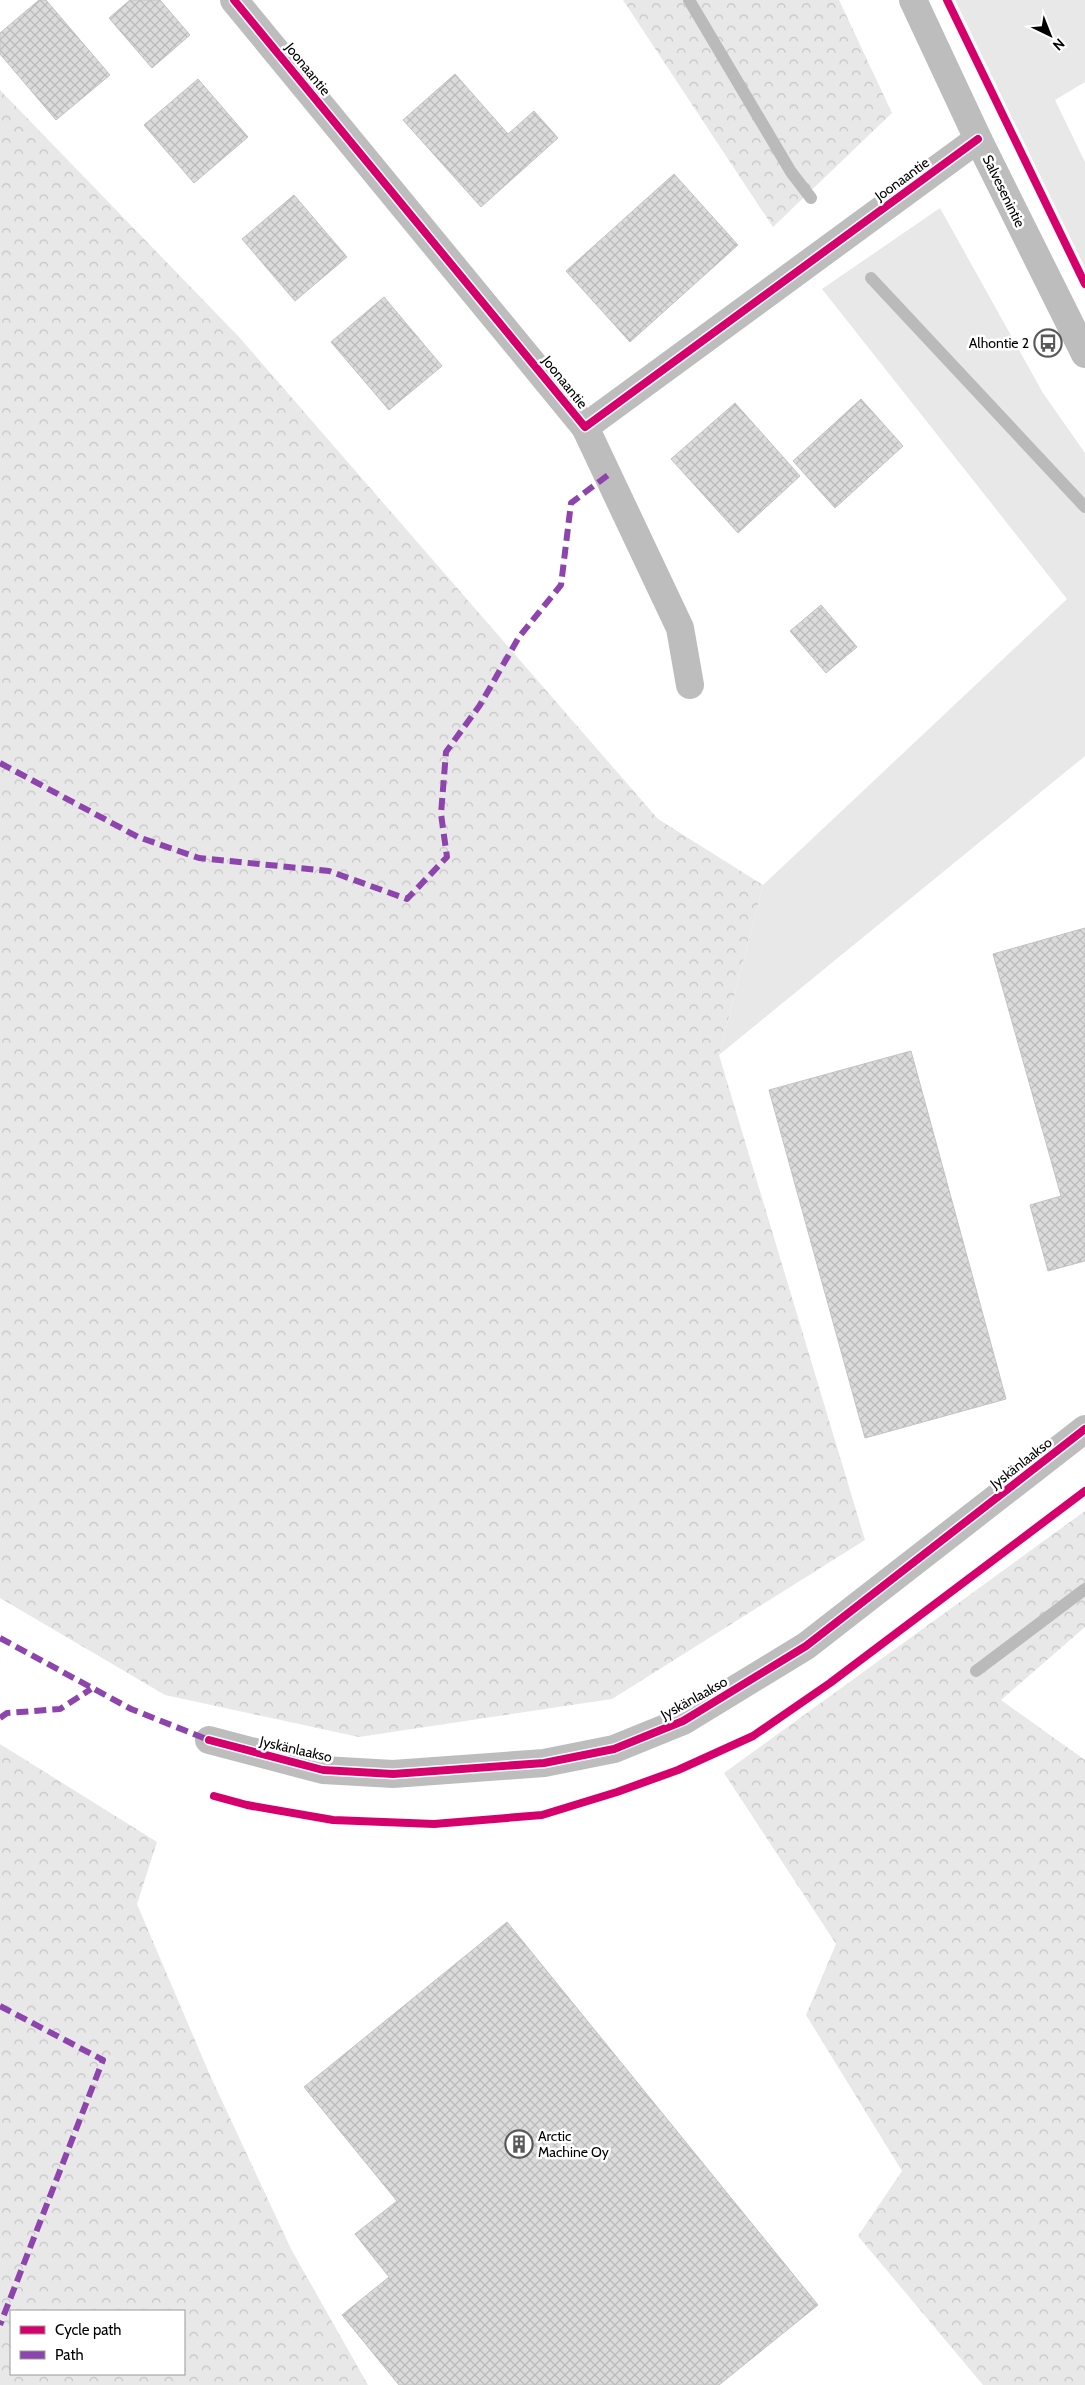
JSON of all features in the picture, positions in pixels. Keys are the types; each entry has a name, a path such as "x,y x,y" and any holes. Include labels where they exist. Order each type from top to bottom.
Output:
{"street":[{"name":"Joonaantie","path":"234,0 586,427 680,628 690,685"},
{"name":"Salvesenintie","path":"913,0 978,139 1085,354"},
{"name":"Joonaantie","path":"586,427 978,139"},
{"name":"Jyskänlaakso","path":"210,1740 323,1770 393,1774 544,1763 614,1749 683,1721 806,1646 1085,1429"}],"green space":[{"path":"623,0 839,0 892,113 773,227"},
{"path":"955,0 1085,0 1085,82 1055,100 1085,162 1085,268"},
{"path":"0,90 239,337 658,819 763,885 719,1055 865,1540 612,1699 359,1737 165,1695 0,1598"},
{"path":"940,208 1043,393 1085,453 1085,756 719,1055 763,885 1067,599 822,289"},
{"path":"1085,1511 1085,1627 1001,1700 1085,1760 1085,2385 983,2385 858,2236 902,2171 806,2015 836,1944 724,1773"},
{"path":"0,1744 157,1842 137,1904 209,2073 291,2249 368,2385 0,2385"}],"building":[{"path":"39,0 46,0 110,75 56,120 0,54 0,33"},
{"path":"130,0 160,0 190,35 152,68 109,18"},
{"path":"455,74 508,134 534,111 558,138 481,207 403,120"},
{"path":"198,79 248,137 194,183 144,125"},
{"path":"674,174 738,245 630,342 566,271"},
{"path":"294,195 347,257 295,301 242,239"},
{"path":"384,297 442,366 389,410 331,342"},
{"path":"861,399 903,446 835,508 793,461"},
{"path":"735,403 800,476 738,533 671,459"},
{"path":"821,605 857,647 826,673 790,631"},
{"path":"1085,928 1085,1261 1048,1271 1030,1205 1061,1196 993,954"},
{"path":"911,1051 1006,1399 865,1438 769,1090"},
{"name":"Arctic Machine Oy","path":"507,1922 818,2305 719,2385 399,2385 342,2315 389,2277 355,2234 397,2201 304,2087"}],"waterway":[{"path":"689,0 791,172 811,198"},
{"path":"871,278 1085,507"},
{"path":"976,1671 1085,1589"}],"marked path":[{"path":"0,763 138,837 199,858 329,871 407,899 447,857 441,814 446,752 480,705 519,637 561,585 571,503 608,475"},
{"path":"0,1638 131,1709 209,1740"},
{"path":"0,1718 7,1713 60,1709 91,1689"},
{"path":"0,2006 103,2060 0,2325"}],"cycle path":[{"path":"234,0 585,427 978,139"},
{"path":"947,0 1085,284"},
{"path":"209,1740 323,1770 393,1774 544,1763 614,1749 683,1721 806,1646 1085,1429"},
{"path":"214,1796 247,1805 333,1820 434,1824 542,1815 617,1792 678,1770 753,1736 830,1683 1085,1491"}],"place":[{"name":"Alhontie 2","path":"1048,343"},
{"name":"Arctic Machine Oy","path":"519,2144"}]}
